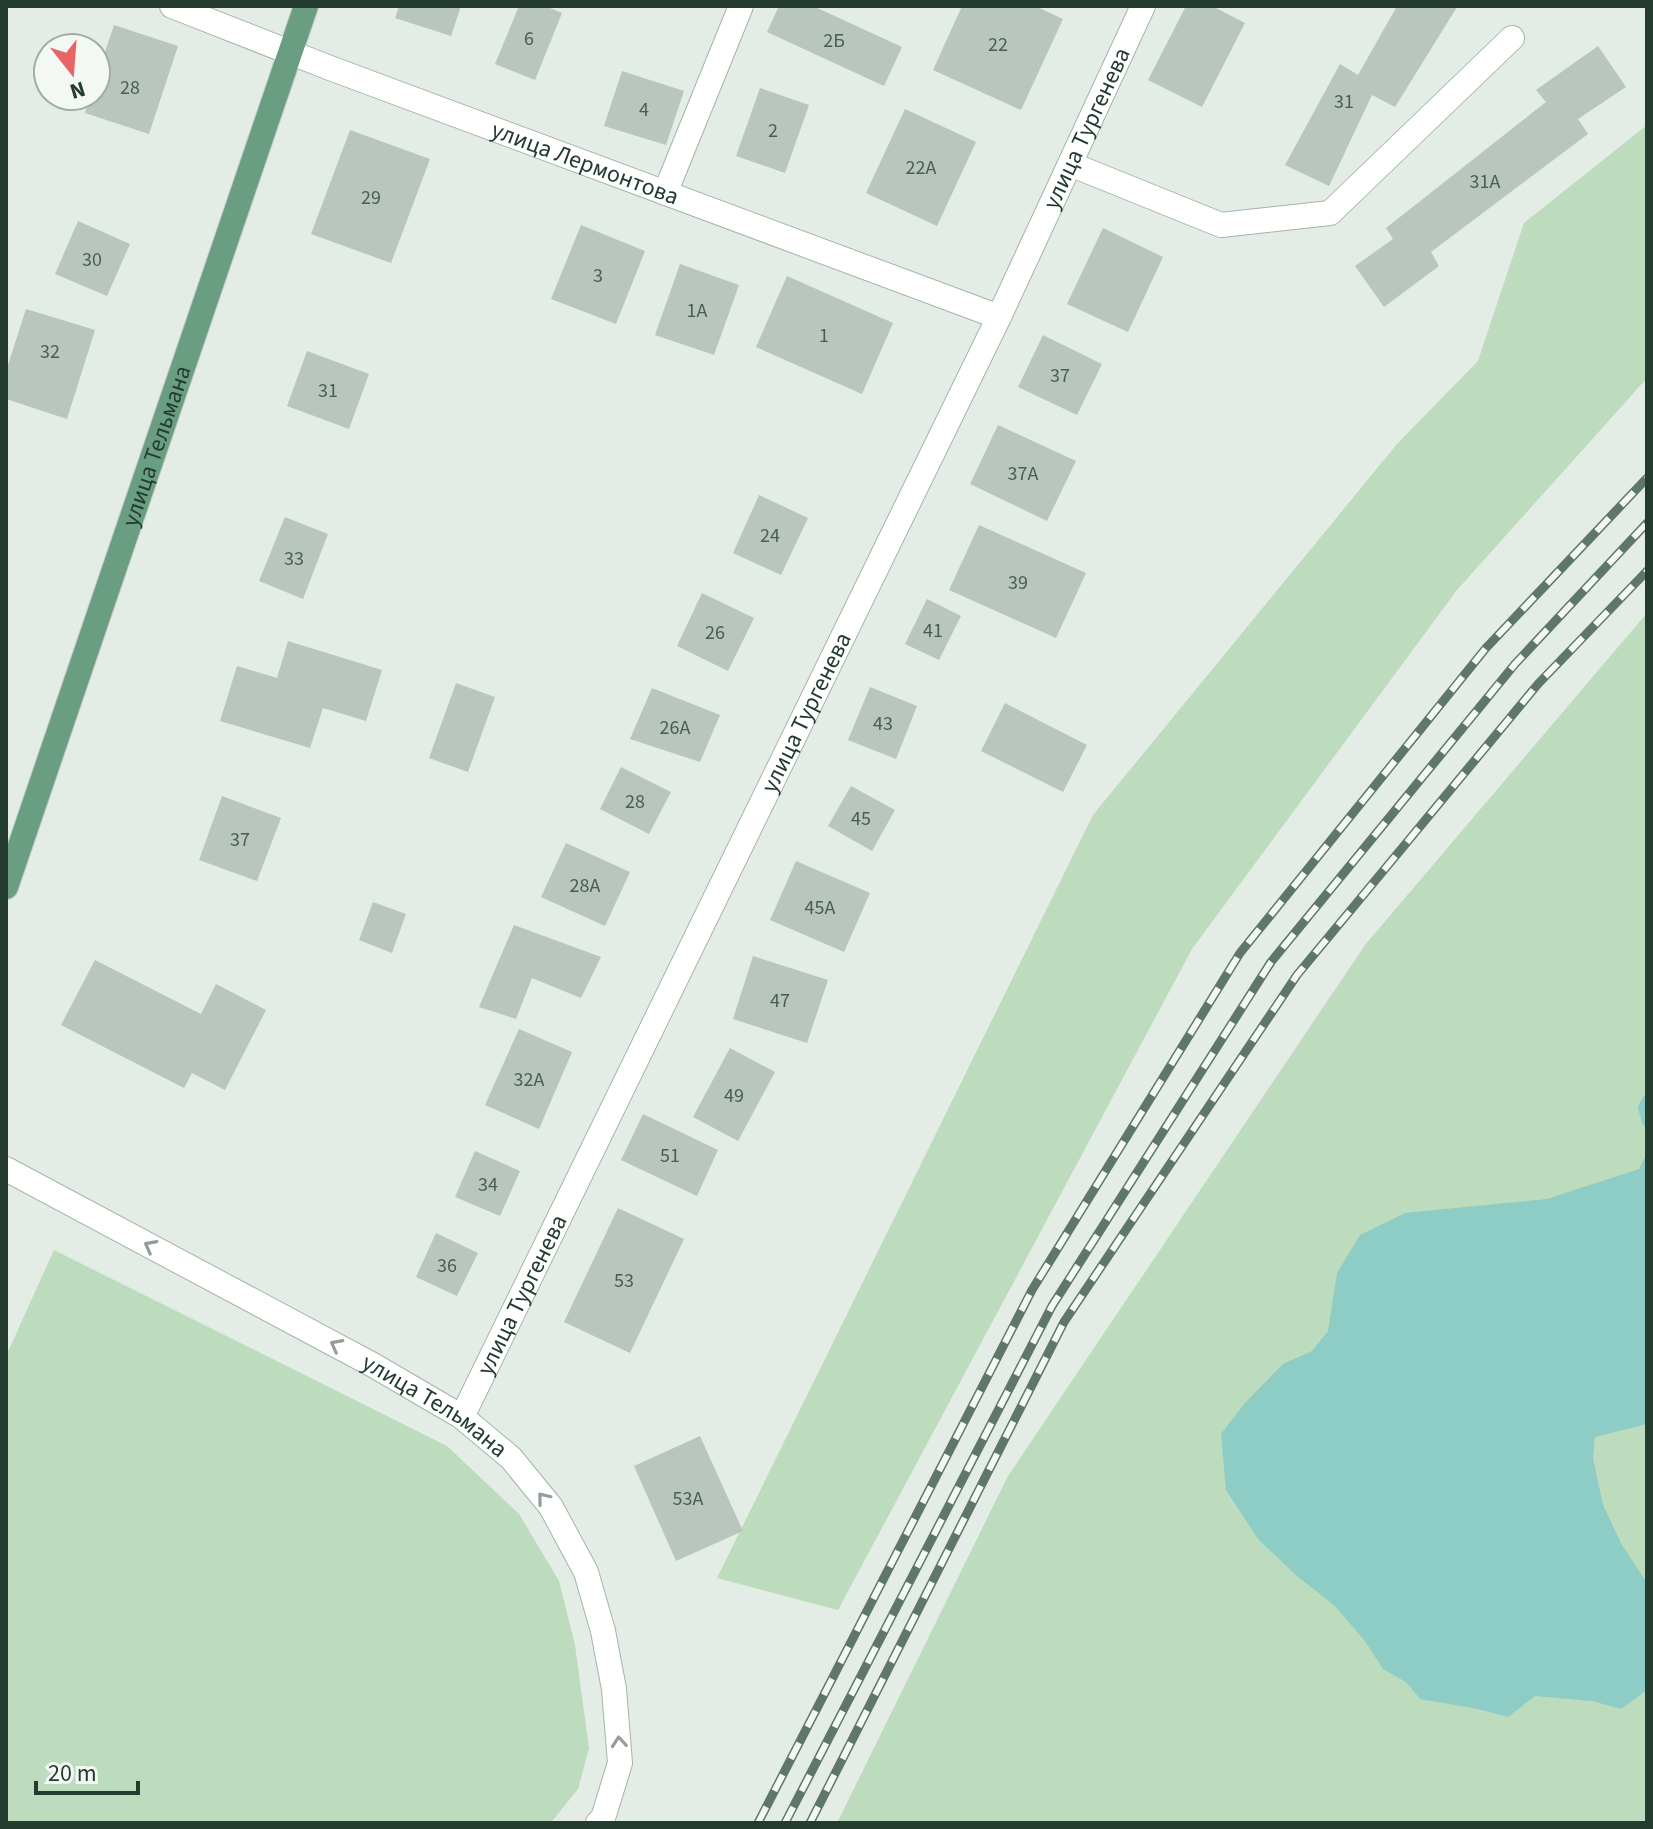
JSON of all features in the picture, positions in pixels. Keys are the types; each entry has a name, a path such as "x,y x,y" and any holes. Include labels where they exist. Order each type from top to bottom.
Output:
{"main road":[{"name":"улица Тельмана","path":"6,887 306,6"}],"street":[{"name":"улица Лермонтова","path":"172,6 999,317"},
{"path":"665,193 741,6"},
{"name":"улица Тургенева","path":"462,1417 999,317 1143,6"},
{"path":"1070,164 1221,225 1330,213 1512,38"},
{"name":"улица Тельмана","path":"6,1169 373,1365 462,1417 511,1458 551,1507 586,1572 603,1631 614,1689 620,1763 604,1821"}],"green space":[{"path":"1647,125 1647,378 1457,590 1192,949 838,1610 717,1578 1093,815 1397,444 1478,361 1524,223"},
{"path":"1647,613 1647,1823 837,1823 1008,1476 1365,945"},
{"path":"54,1250 447,1446 519,1514 559,1581 575,1645 589,1748 578,1789 553,1820 548,1823 6,1823 6,1356"}],"water":[{"path":"1647,1153 1647,1424 1595,1437 1593,1458 1603,1505 1622,1545 1647,1583 1647,1690 1621,1709 1592,1701 1535,1696 1508,1717 1420,1699 1406,1682 1383,1669 1365,1641 1335,1606 1258,1539 1226,1490 1221,1434 1244,1404 1283,1364 1312,1351 1328,1331 1337,1273 1360,1235 1405,1213 1547,1199 1639,1169"}],"building":[{"path":"399,6 461,6 451,36 395,18"},
{"path":"519,6 545,6 562,13 535,80 495,64"},
{"path":"779,6 813,6 902,47 884,86 767,32"},
{"path":"962,6 1035,6 1063,19 1021,110 933,70"},
{"path":"1186,6 1212,6 1245,23 1202,107 1148,80"},
{"path":"1397,6 1457,7 1395,107 1372,95 1329,186 1285,165 1340,64 1358,75"},
{"path":"114,25 178,46 149,134 85,113 112,112"},
{"path":"1598,46 1626,87 1578,119 1588,134 1431,252 1439,266 1384,307 1355,266 1393,239 1386,228 1546,102 1536,90"},
{"path":"622,71 684,91 666,145 604,126"},
{"path":"760,88 809,105 785,173 736,156"},
{"path":"905,109 976,142 937,226 866,193"},
{"path":"350,130 430,159 391,263 311,234"},
{"path":"78,221 130,244 107,296 55,274"},
{"path":"581,225 645,251 616,324 551,299"},
{"path":"1103,228 1163,257 1128,332 1067,304"},
{"path":"680,264 739,285 714,355 655,335"},
{"path":"787,276 893,323 862,394 756,347"},
{"path":"26,309 95,330 67,419 6,399 6,371"},
{"path":"1043,335 1102,364 1077,415 1018,387"},
{"path":"307,351 369,374 349,429 287,406"},
{"path":"998,425 1076,461 1047,521 970,484"},
{"path":"759,495 808,518 781,575 733,553"},
{"path":"285,517 328,534 303,599 259,581"},
{"path":"979,525 1086,573 1056,638 949,590"},
{"path":"702,593 754,618 728,671 677,646"},
{"path":"927,599 961,616 939,660 905,644"},
{"path":"288,641 382,670 366,721 323,708 310,748 220,721 237,666 277,678"},
{"path":"456,683 495,697 468,772 429,758"},
{"path":"870,687 917,706 896,759 848,740"},
{"path":"652,688 720,715 700,762 630,739"},
{"path":"1005,703 1087,745 1063,792 981,751"},
{"path":"621,767 671,792 649,834 600,809"},
{"path":"851,786 895,810 872,851 828,826"},
{"path":"222,796 281,818 257,881 199,860"},
{"path":"566,843 630,872 605,926 541,897"},
{"path":"796,861 870,893 844,952 770,920"},
{"path":"373,902 406,914 392,953 359,940"},
{"path":"514,925 601,957 581,998 532,978 516,1019 479,1007"},
{"path":"753,956 828,980 807,1043 733,1019"},
{"path":"95,960 201,1014 216,984 266,1010 225,1090 192,1073 184,1088 61,1025"},
{"path":"519,1029 572,1052 539,1129 485,1105"},
{"path":"730,1048 775,1072 738,1141 693,1117"},
{"path":"643,1114 718,1150 697,1196 621,1160"},
{"path":"475,1151 520,1171 500,1216 455,1197"},
{"path":"618,1208 684,1239 630,1353 564,1322"},
{"path":"436,1233 478,1253 457,1296 416,1277"},
{"path":"700,1436 743,1531 676,1561 634,1466"}],"waterway":[{"path":"1647,1100 1643,1108 1647,1121"}],"railway":[{"path":"758,1823 1032,1290 1240,953 1486,648 1647,478"},
{"path":"785,1823 1052,1306 1271,962 1515,664 1647,523"},
{"path":"810,1823 1064,1322 1297,975 1538,684 1647,571"}]}
